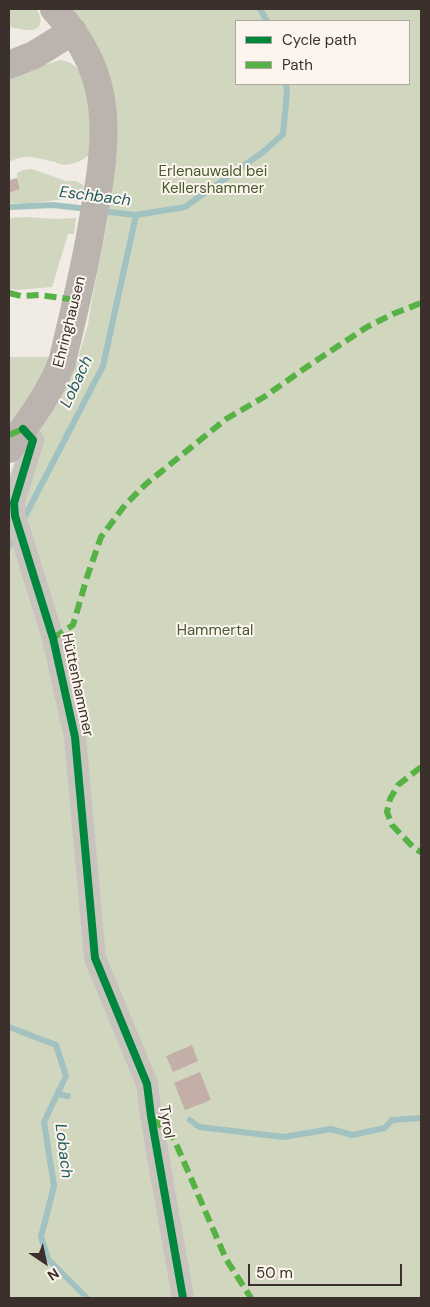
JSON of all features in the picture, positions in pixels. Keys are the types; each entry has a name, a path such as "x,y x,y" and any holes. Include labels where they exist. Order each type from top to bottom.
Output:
{"main road":[{"name":"Ehringhausen","path":"16,439 56,378 62,362 79,290 103,156 103,105 96,75 88,54 73,31 54,9"},
{"path":"9,65 34,55 73,31"}],"street":[{"name":"Hüttenhammer","path":"16,439 33,440 14,503 15,516 54,638 75,737 95,958"},
{"name":"Tyrol","path":"95,958 147,1084 183,1298"}],"green space":[{"path":"9,9 36,9 40,16 40,24 31,30 9,27"},
{"name":"Hammertal","path":"70,9 421,9 421,1298 9,1298 9,477 15,462 45,418 77,362 88,324 111,195"},
{"path":"60,60 72,64 80,72 86,84 91,114 91,154 79,161 66,165 31,157 15,159 9,162 9,76"},
{"path":"32,169 66,181 75,181 82,184 84,187 81,190 79,201 65,199 33,203 9,203 9,193 20,189 17,173"},
{"path":"9,218 76,218 74,234 68,234 52,287 9,289"},
{"path":"9,357 51,357 37,388 9,429"}],"building":[{"path":"17,178 20,189 9,193 9,180"},
{"path":"192,1045 198,1061 173,1072 166,1056"},
{"path":"200,1072 211,1100 185,1110 174,1083"}],"waterway":[{"name":"Eschbach","path":"260,9 266,20"},
{"name":"Eschbach","path":"100,211 136,215 185,207 263,152 283,134 286,85"},
{"name":"Eschbach","path":"9,207 53,205 88,209"},
{"name":"Lobach","path":"23,520 103,366 136,215"},
{"name":"Lobach","path":"9,547 15,535"},
{"name":"Lobach","path":"9,1027 56,1045 66,1076 44,1122 54,1186 41,1237 48,1259 87,1298"},
{"path":"58,1094 68,1096"},
{"path":"190,1120 199,1127 284,1137 331,1129 352,1135 385,1128 392,1120 421,1118"}],"marked path":[{"path":"9,293 21,296 39,295 77,300"},
{"path":"53,638 73,625 101,537 125,505 146,484 226,419 264,397 367,327 421,303"},
{"path":"9,435 23,429"},
{"path":"421,767 398,785 390,799 387,812 392,825 415,849 421,852"},
{"path":"153,1118 174,1139 226,1259 251,1298"}],"cycle path":[{"path":"23,429 33,440 14,503 15,516 53,638 75,737 95,958 147,1084 183,1298"}],"park label":[{"name":"Erlenauwald bei Kellershammer","path":"213,180"}]}
